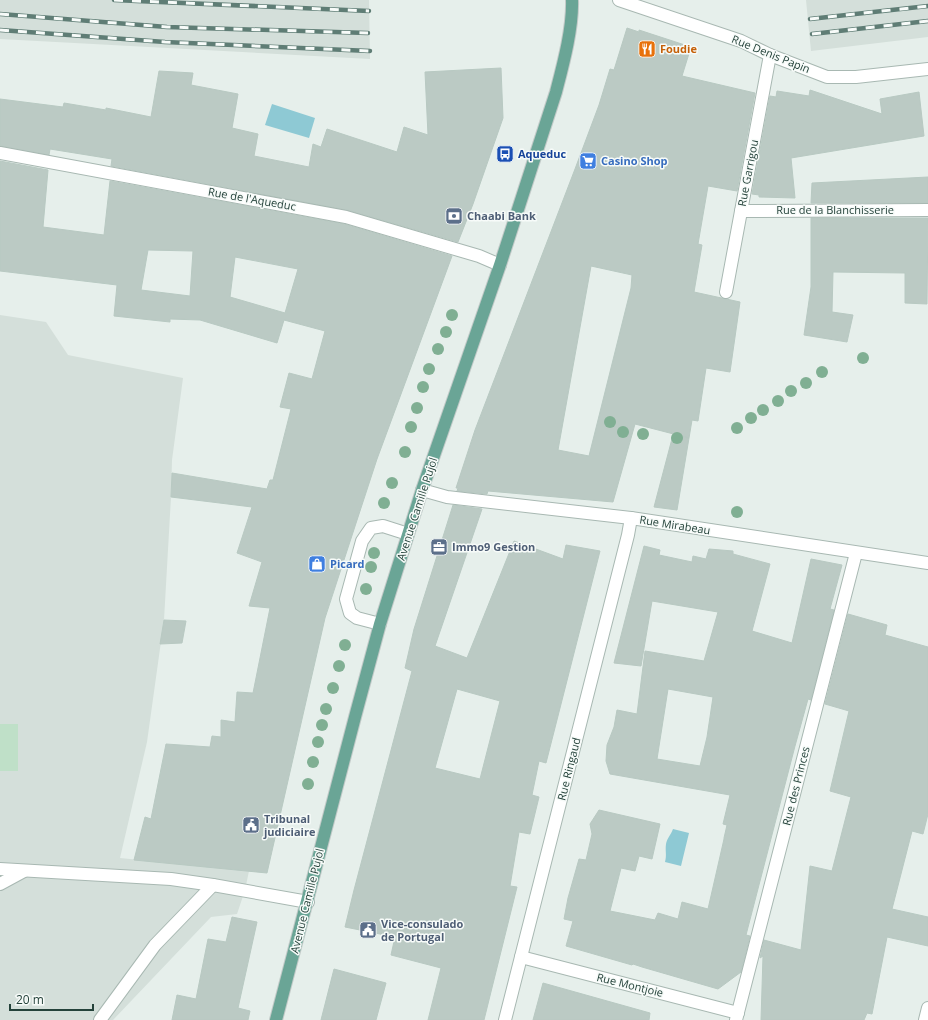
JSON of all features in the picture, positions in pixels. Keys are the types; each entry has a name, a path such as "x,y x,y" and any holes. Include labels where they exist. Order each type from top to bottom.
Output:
{"main road":[{"name":"Avenue Camille Pujol","path":"276,1020 380,624 422,490 500,265 556,92 563,63 573,1"}],"street":[{"name":"Rue Denis Papin","path":"619,0 741,41 770,55 827,77 856,77 928,69"},
{"name":"Rue Garrigou","path":"726,292 770,55"},
{"name":"Rue de l'Aqueduc","path":"0,153 346,217 479,256 500,265"},
{"name":"Rue de la Blanchisserie","path":"741,211 928,210"},
{"name":"Rue Mirabeau","path":"422,490 448,497 631,518 928,563"},
{"name":"Rue Ringaud","path":"505,1020 631,518"},
{"path":"380,624 357,618 350,613 346,599 362,541 371,528 383,526 408,534"},
{"name":"Rue des Princes","path":"737,1016 856,553"},
{"path":"0,869 171,879 308,902"},
{"path":"0,884 25,870"},
{"path":"100,1020 155,945 213,885"},
{"name":"Rue Montjoie","path":"521,957 737,1016"},
{"path":"925,1020 928,1008"}],"shaded area":[{"path":"0,0 369,0 370,59 0,39"},
{"path":"806,0 928,0 928,37 811,51"},
{"path":"0,315 46,322 68,355 183,378 172,460 164,620 147,742 120,858 249,871 245,890 237,914 211,917 113,1020 0,1020"}],"green space":[{"path":"0,724 18,724 18,771 0,771"}],"water":[{"path":"272,104 315,118 309,138 265,125"},
{"path":"673,829 689,833 681,866 665,862 666,846"}],"building":[{"path":"627,28 639,32 639,30 691,47 682,76 755,93 737,191 708,186 698,244 702,245 694,292 740,302 730,372 706,368 698,421 692,420 689,438 635,424 613,502 488,491 487,494 457,491 458,488 456,488 475,430 599,105 610,69 614,70","holes":["591,266 632,275 631,288 589,456 558,450"]},
{"path":"501,68 503,118 458,242 347,210 111,166 112,159 50,149 49,155 0,146 0,99 63,107 64,103 106,110 106,108 151,117 159,71 193,73 191,85 238,94 232,128 258,134 254,156 309,167 313,144 321,147 327,129 397,152 404,127 428,135 425,72"},
{"path":"810,90 882,114 880,99 919,92 924,136 791,158 795,198 759,197 759,195 752,194 770,96 776,97 777,91 809,96"},
{"path":"0,161 48,170 43,227 104,235 110,181 344,224 452,256 377,459 325,618 267,873 134,860 145,817 151,819 166,744 210,747 212,736 221,737 221,720 235,722 237,692 253,693 270,608 249,606 262,562 237,553 252,507 171,497 172,473 267,489 270,480 273,480 291,409 280,407 289,373 312,379 325,331 284,320 277,343 200,320 170,319 170,322 114,316 117,285 0,271","holes":["148,250 193,251 190,296 141,290","235,257 298,269 285,313 230,297"]},
{"path":"928,177 928,203 811,203 812,183"},
{"path":"811,218 928,218 927,304 905,303 905,273 833,272 832,312 853,315 847,342 804,335 811,287"},
{"path":"673,435 689,438 677,510 654,507"},
{"path":"453,505 482,509 435,646 467,658 514,541 563,559 566,545 600,551 546,763 539,761 532,795 539,797 530,834 519,832 510,886 517,887 484,1020 428,1020 441,968 391,955 395,937 345,927 412,671 405,668 414,629","holes":["457,689 500,701 480,779 435,768"]},
{"path":"644,546 660,550 659,555 692,562 693,556 706,559 709,549 733,551 733,554 770,564 752,631 792,643 811,559 842,565 830,609 834,610 811,700 808,699 746,935 750,936 741,972 718,989 566,946 573,921 564,919 568,898 579,859 586,860 592,834 590,824 599,810 660,824 652,859 639,856 635,871 621,868 610,911 655,920 658,913 678,919 682,902 708,909 727,825 723,824 730,795 610,774 606,761 607,745 614,727 617,710 637,714 645,651 704,661 718,612 652,601 641,666 614,663","holes":["668,689 713,697 707,737 700,766 657,759"]},
{"path":"848,614 887,625 885,635 928,647 928,814 923,834 912,831 892,909 928,917 928,946 887,937 872,1014 867,1013 864,1020 761,1020 763,956 760,958 764,940 801,950 810,866 832,871 851,797 830,791 849,711 825,704"},
{"path":"164,620 186,621 182,643 160,644"},
{"path":"232,917 257,922 238,1008 250,1011 248,1020 172,1020 177,995 196,999 208,939 226,942"},
{"path":"334,969 386,983 376,1020 321,1020"},
{"path":"543,983 650,1013 649,1020 533,1020"}],"railway":[{"path":"114,0 369,11"},
{"path":"810,19 928,6"},
{"path":"0,14 167,27 368,33"},
{"path":"812,34 928,21"},
{"path":"0,30 165,42 370,51"}],"place":[{"name":"Foudie","path":"647,49"},
{"name":"Aqueduc","path":"505,154"},
{"name":"Casino Shop","path":"588,161"},
{"name":"Chaabi Bank","path":"454,216"},
{"name":"Immo9 Gestion","path":"439,547"},
{"name":"Picard","path":"317,564"},
{"name":"Tribunal judiciaire","path":"251,825"},
{"name":"Vice-consulado de Portugal","path":"368,930"}]}
